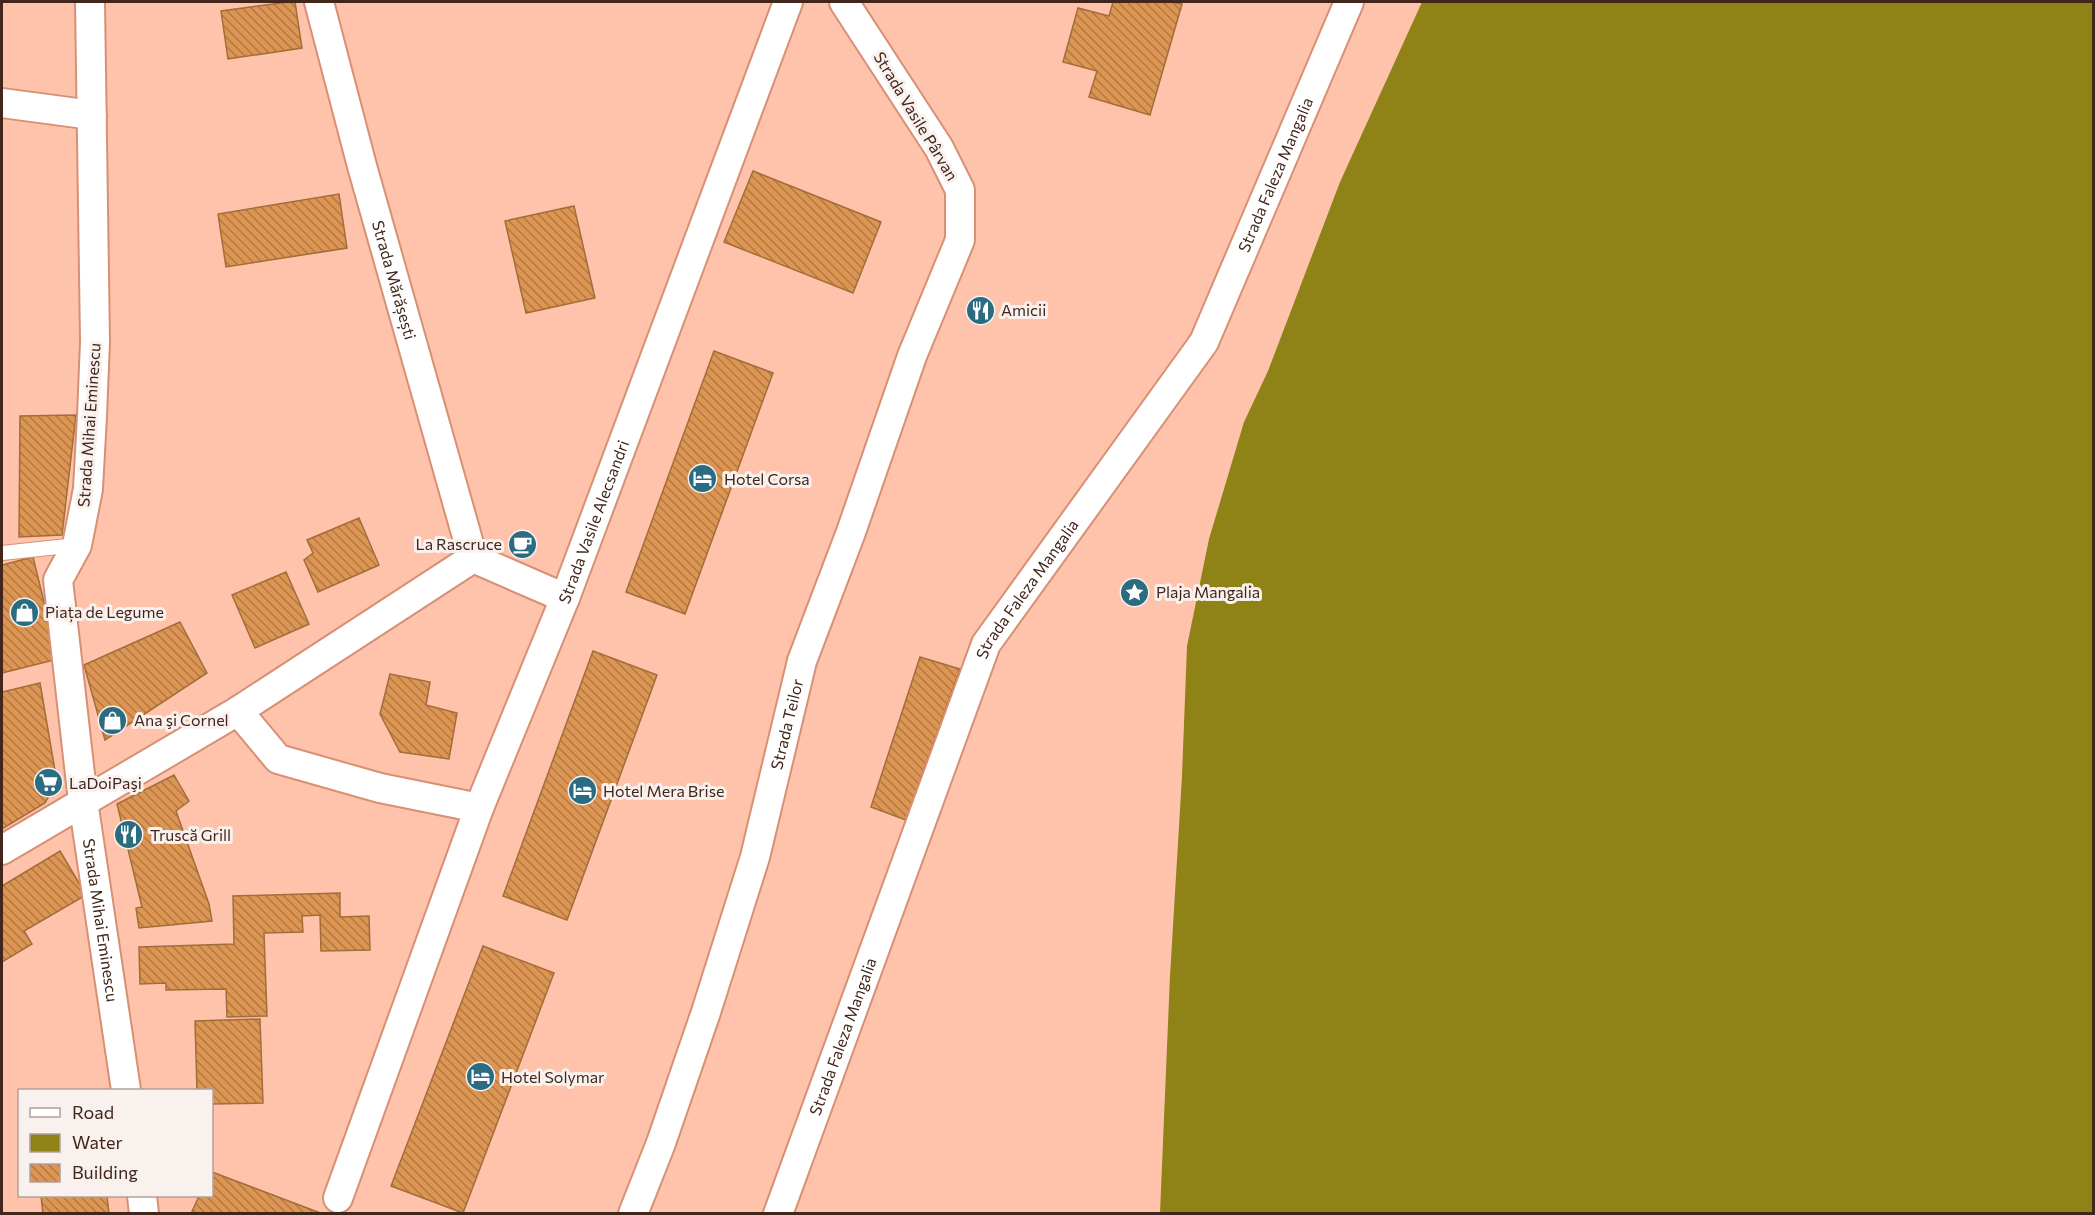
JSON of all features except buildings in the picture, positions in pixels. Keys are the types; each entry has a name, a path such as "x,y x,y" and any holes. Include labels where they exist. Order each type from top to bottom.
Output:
{"street":[{"name":"Strada Mihai Eminescu","path":"90,2 95,342 88,489 77,545 58,580 83,801 126,1089"},
{"name":"Strada Mărășești","path":"319,2 362,166 473,558"},
{"name":"Strada Vasile Alecsandri","path":"473,558 565,598 788,2"},
{"name":"Strada Vasile Pârvan","path":"844,2 939,148 960,190 960,240"},
{"name":"Strada Faleza Mangalia","path":"778,1214 986,644 1204,342 1349,2"},
{"path":"2,103 92,115"},
{"name":"Strada Teilor","path":"633,1214 684,1078 755,857 802,661 851,532 912,357 960,240"},
{"path":"2,850 238,711 473,558"},
{"path":"338,1198 479,808 565,598"},
{"path":"238,711 278,759 380,788 479,808"},
{"path":"142,1197 144,1214"}],"lane":[{"path":"2,553 77,545"}],"water":[{"path":"1422,2 2093,2 2093,1213 1160,1213 1187,646 1209,539 1244,422 1268,371 1340,182"}],"place":[{"name":"Amicii","path":"980,310"},
{"name":"Hotel Corsa","path":"703,479"},
{"name":"La Rascruce","path":"523,544"},
{"name":"Plaja Mangalia","path":"1135,592"},
{"name":"Piața de Legume","path":"24,612"},
{"name":"Ana şi Cornel","path":"113,720"},
{"name":"LaDoiPaşi","path":"48,783"},
{"name":"Hotel Mera Brise","path":"582,791"},
{"name":"Truscă Grill","path":"129,835"},
{"name":"Hotel Solymar","path":"480,1077"}]}
